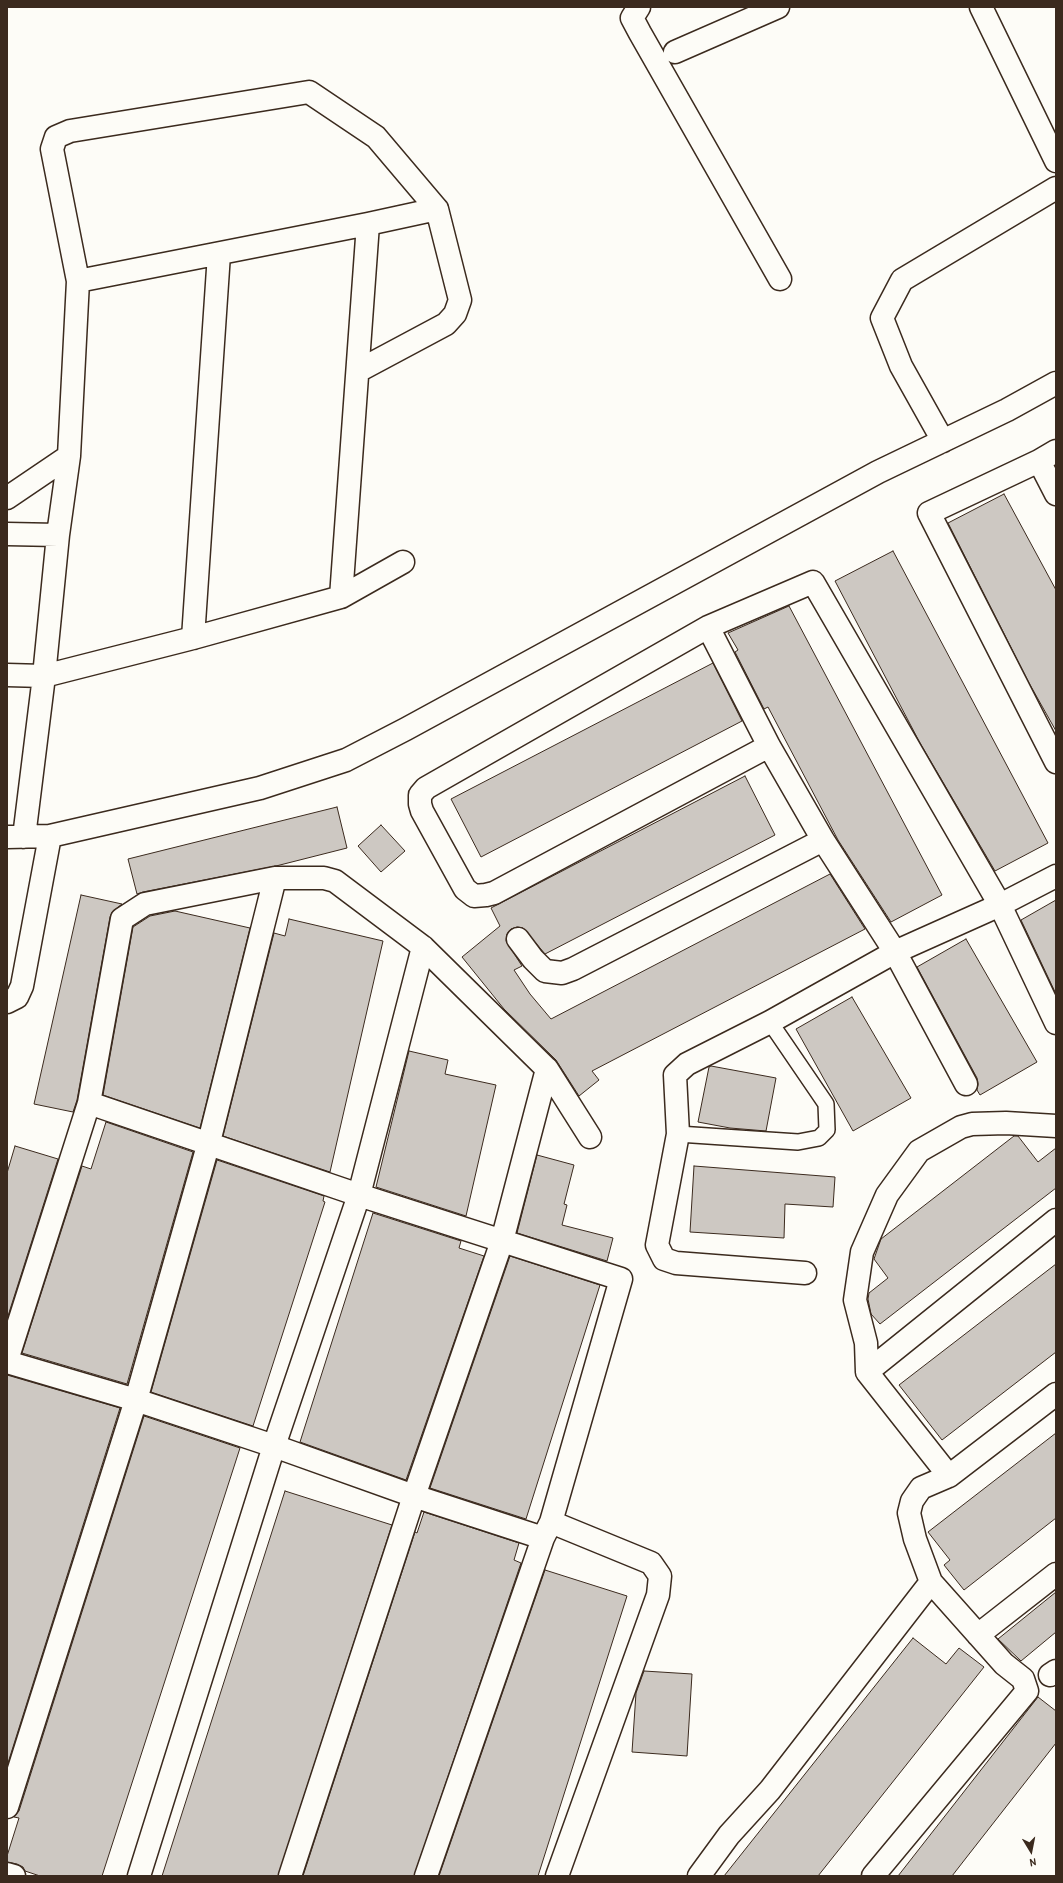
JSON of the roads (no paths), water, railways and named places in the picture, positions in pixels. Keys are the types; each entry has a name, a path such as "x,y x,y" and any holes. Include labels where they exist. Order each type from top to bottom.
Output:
{"street":[{"path":"639,7 632,18 780,279"},
{"path":"674,52 778,7"},
{"path":"982,7 1056,161"},
{"path":"358,371 446,324 455,314 460,300 437,209 376,137 309,92 70,131 56,138 52,149 78,281 69,456 58,535 44,676 15,837 50,836 260,788 346,760 406,729 871,476 1007,410 1056,383"},
{"path":"943,441 901,366 882,318 902,280 1056,188"},
{"path":"78,281 219,254 437,209"},
{"path":"341,597 368,224"},
{"path":"193,638 219,254"},
{"path":"7,498 69,456"},
{"path":"1056,494 1048,456 928,513 1056,762"},
{"path":"7,534 58,535"},
{"path":"7,675 44,676 193,638 341,597 403,562"},
{"path":"769,746 486,896 474,896 465,889 422,811 420,795 426,788 708,627 813,582 1000,905 1056,1023"},
{"path":"708,627 769,746 823,840 895,952 966,1084"},
{"path":"7,1002 17,998 22,986 50,836"},
{"path":"518,939 533,959 545,971 552,973 567,971 823,840"},
{"path":"805,1273 683,1264 664,1260 657,1245 678,1134 675,1075 687,1064 770,1022 895,952 1000,905 1056,876"},
{"path":"7,1807 136,1400 209,1142 274,878"},
{"path":"557,1876 658,1595 660,1576 651,1563 547,1530 414,1496 274,1446 136,1400 7,1361 89,1103 122,919 145,904 274,878 324,878 335,881 423,947 547,1069 590,1137"},
{"path":"139,1876 274,1446 359,1195 423,947"},
{"path":"290,1876 414,1496 502,1241 547,1069"},
{"path":"89,1103 209,1142 359,1195 621,1278 547,1530 426,1876"},
{"path":"949,1476 867,1372 866,1343 854,1300 862,1252 887,1195 919,1151 961,1127 972,1124 1006,1123 1056,1126"},
{"path":"867,1372 1056,1220"},
{"path":"873,1876 1027,1690 1022,1679 1004,1664 931,1582 915,1539 909,1513 912,1501 921,1488 949,1476 1056,1394"},
{"path":"978,1635 1056,1574"},
{"path":"699,1876 729,1835 770,1790 931,1582"},
{"path":"7,1874 14,1876"}],"lane":[{"path":"678,1134 798,1142 819,1138 827,1130 826,1104 770,1022"}]}
